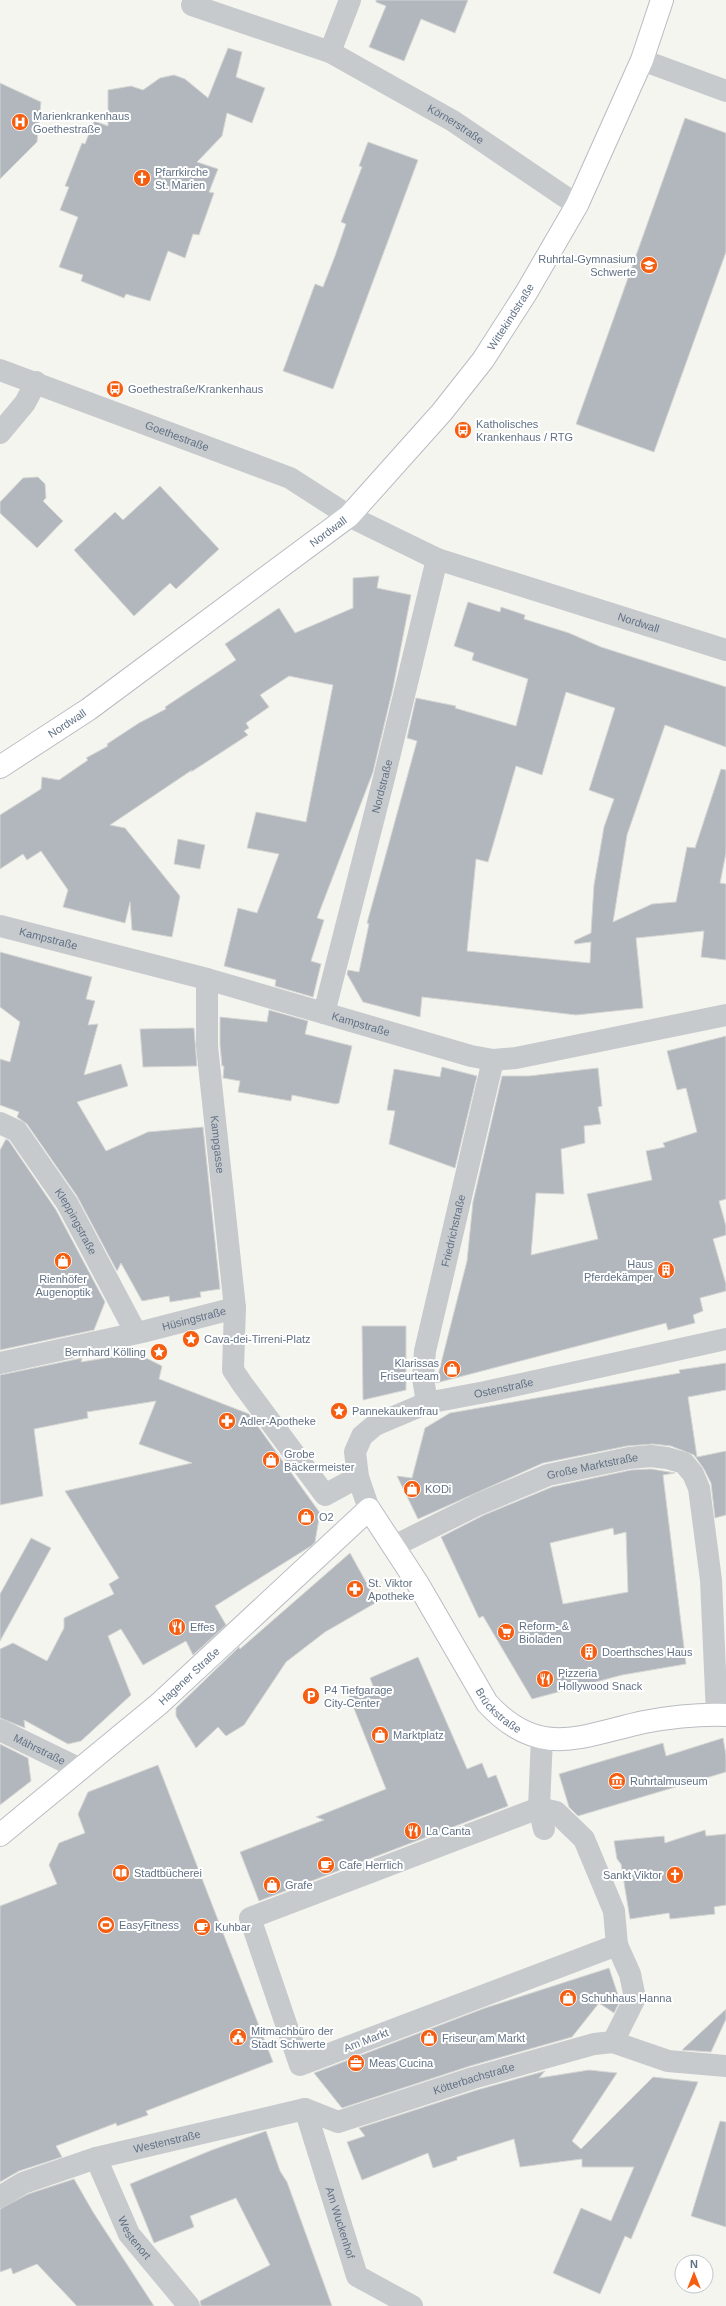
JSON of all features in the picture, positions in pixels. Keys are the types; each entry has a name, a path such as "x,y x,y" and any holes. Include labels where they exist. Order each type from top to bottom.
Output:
{"main road":[{"name":"Wittekindstraße","path":"349,516 442,412 483,360 526,293 577,206 642,60 662,0"},
{"name":"Nordwall","path":"0,767 89,709 349,516"},
{"name":"Brückstraße","path":"370,1509 394,1546 487,1703 501,1718 520,1731 542,1737 574,1740 644,1722 679,1717 721,1715"},
{"name":"Hagener Straße","path":"0,1834 159,1704 370,1509"}],"street":[{"path":"330,52 350,0"},
{"name":"Körnerstraße","path":"192,5 330,52 453,120 577,206"},
{"path":"642,60 726,91"},
{"name":"Goethestraße","path":"0,370 36,382 290,478 349,516"},
{"path":"0,433 26,403 36,382"},
{"name":"Nordwall","path":"349,516 437,559 726,650"},
{"name":"Nordstraße","path":"324,1013 384,778 437,559"},
{"name":"Kampstraße","path":"0,926 207,979 471,1056 493,1060 516,1058 726,1015"},
{"name":"Kampgasse","path":"207,979 207,1046 235,1308"},
{"name":"Friedrichstraße","path":"427,1402 423,1378 425,1351 493,1060"},
{"name":"Kleppingstraße","path":"0,1123 17,1130 67,1203 136,1333"},
{"name":"Hüsingstraße","path":"0,1363 136,1333 235,1308 233,1370 243,1385 325,1494 358,1477"},
{"name":"Ostenstraße","path":"370,1509 358,1477 355,1452 362,1436 374,1425 427,1402 485,1392 726,1339"},
{"name":"Große Marktstraße","path":"394,1546 478,1504 548,1475 629,1458 651,1456 667,1458 684,1463 693,1474 699,1488 719,1576 721,1715"},
{"name":"Mährstraße","path":"0,1730 80,1769"},
{"path":"542,1737 538,1808 544,1829"},
{"name":"Am Markt","path":"566,1796 250,1918 300,2065 617,1945"},
{"path":"538,1808 556,1812 584,1839 614,1911 617,1945 630,1974 635,1998 613,2042"},
{"name":"Kötterbachstraße","path":"305,2109 338,2122 481,2076 594,2044 613,2042 668,2061 726,2066"},
{"name":"Westenstraße","path":"0,2197 23,2183 96,2158 305,2109"},
{"name":"Am Wuckenhof","path":"305,2109 357,2276 412,2306"},
{"name":"Westenort","path":"96,2158 129,2234 189,2306"}],"building":[{"path":"376,0 468,0 455,33 421,19 404,61 369,47 386,6 376,2"},
{"name":"Pfarrkirche St. Marien","path":"228,48 242,52 236,77 265,88 252,123 227,113 222,136 197,162 218,169 209,192 214,193 199,235 193,234 185,258 168,251 150,301 126,294 124,298 81,281 83,275 59,267 78,217 60,210 69,187 65,186 82,143 85,144 94,121 108,126 108,90 131,86 143,90 160,78 174,75 185,79 208,98"},
{"name":"Marienkrankenhaus Goethestraße","path":"0,83 41,102 37,142 0,179"},
{"path":"685,118 726,133 726,252 654,452 576,424"},
{"path":"368,142 418,160 333,389 283,371 315,284 323,287 335,256 346,224 341,222 362,167 359,166"},
{"path":"38,477 45,484 46,498 43,501 63,521 37,548 0,513 0,502 23,478"},
{"path":"160,486 219,549 176,589 170,583 134,616 74,550 115,512 123,520"},
{"path":"379,576 377,588 411,595 393,688 373,772 317,918 324,920 311,961 321,964 313,997 275,986 276,980 224,966 238,908 257,913 279,854 247,848 256,812 306,822 333,685 289,676 260,695 269,707 246,723 249,728 244,731 248,735 191,772 192,770 110,825 125,828 180,896 172,937 132,930 130,902 125,923 63,907 68,890 41,851 27,860 23,854 0,869 0,815 41,789 42,777 59,780 88,760 86,758 108,746 107,744 139,723 166,709 165,707 236,660 225,644 279,608 295,633 353,608 353,578"},
{"path":"468,602 500,612 501,607 525,615 524,619 569,633 601,647 726,687 726,747 665,725 627,835 613,922 652,904 676,902 687,847 695,848 721,769 726,770 726,853 720,883 726,884 726,960 701,957 704,931 636,938 643,1008 576,1015 422,997 420,1017 363,1002 347,974 348,970 359,972 369,924 367,923 417,741 407,738 416,698 456,706 455,708 516,726 528,679 472,660 474,653 454,646","holes":["566,692 615,708 589,790 614,799 604,827 594,885 591,933 574,941 575,944 591,942 590,963 467,951 476,859 488,862 516,766 542,775"]},
{"path":"178,839 205,845 200,869 174,864"},
{"path":"0,952 92,977 86,999 95,1001 88,1025 98,1024 84,1075 121,1064 128,1086 77,1102 106,1151 148,1132 203,1127 220,1289 200,1292 201,1297 170,1302 169,1296 142,1301 121,1263 117,1271 77,1196 27,1124 17,1117 19,1112 0,1105 0,1059 10,1062 20,1022 0,1007"},
{"path":"269,1010 308,1021 305,1034 352,1046 339,1103 336,1104 292,1095 291,1101 238,1092 240,1081 223,1078 224,1066 222,1066 220,1045 220,1017 267,1022"},
{"path":"194,1028 197,1066 143,1067 140,1029"},
{"path":"726,1036 726,1199 719,1201 726,1226 726,1235 713,1239 726,1284 726,1291 700,1298 703,1311 693,1315 695,1323 668,1330 666,1323 436,1383 467,1261 473,1202 502,1076 529,1076 598,1068 602,1106 598,1107 601,1124 584,1126 585,1143 561,1149 564,1194 536,1193 531,1255 598,1239 587,1194 652,1180 646,1151 665,1147 663,1143 697,1132 686,1088 677,1090 667,1051"},
{"path":"442,1067 477,1076 455,1168 389,1144 395,1111 387,1110 394,1069 440,1077"},
{"path":"6,1139 9,1141 56,1210 105,1302 94,1330 0,1350 0,1150"},
{"path":"362,1326 406,1326 406,1390 363,1400"},
{"path":"136,1353 162,1366 159,1379 249,1414 320,1513 315,1542 311,1546 215,1606 226,1625 193,1655 186,1641 143,1665 121,1629 108,1636 131,1695 81,1741 68,1744 24,1720 25,1728 0,1718 0,1649 13,1643 47,1661 64,1628 64,1618 114,1594 109,1584 119,1578 65,1491 192,1463 139,1444 156,1401 87,1412 88,1418 34,1429 43,1496 0,1505 0,1375 82,1358 81,1362"},
{"path":"726,1363 726,1390 688,1397 697,1457 726,1451 726,1515 715,1518 711,1483 704,1469 694,1455 671,1446 653,1444 627,1446 543,1463 418,1519 397,1476 412,1478 425,1428 450,1413 680,1373 679,1370"},
{"path":"651,1469 675,1473 663,1475 686,1664 622,1675 532,1699 483,1616 479,1618 441,1537 484,1515 552,1487 631,1470","holes":["613,1528 614,1535 626,1532 628,1592 563,1604 550,1543"]},
{"path":"31,1538 51,1548 0,1641 0,1594"},
{"path":"350,1553 377,1602 325,1632 286,1662 244,1725 226,1736 218,1727 196,1748 176,1716 176,1708 239,1647 240,1649"},
{"path":"418,1657 467,1769 482,1763 488,1778 496,1775 508,1806 259,1901 240,1852 324,1820 316,1817 386,1789 349,1696 373,1686 370,1678"},
{"name":"Ruhrtalmuseum","path":"723,1738 726,1755 726,1772 578,1816 569,1807 559,1774 663,1743 666,1756"},
{"path":"0,1744 28,1758 31,1781 0,1805"},
{"path":"158,1765 273,2062 146,2111 148,2115 117,2126 116,2123 56,2146 62,2157 19,2171 0,2182 0,1906 57,1884 49,1865 59,1843 85,1833 78,1814 88,1792"},
{"name":"Sankt Viktor","path":"705,1830 706,1836 726,1834 726,1905 714,1907 715,1914 670,1919 669,1913 630,1919 621,1864 617,1859 614,1841 664,1836 665,1843"},
{"path":"609,1968 620,2001 614,2013 599,2003 572,2037 470,2066 342,2108 314,2073 485,2008"},
{"path":"726,2009 726,2019 711,2052 682,2050"},
{"path":"589,2070 617,2073 572,2141 581,2149 653,2077 698,2082 631,2239 625,2236 600,2294 553,2273 581,2208 611,2221 634,2167 582,2167 582,2159 520,2167 514,2139 457,2157 457,2160 433,2168 428,2153 362,2180 347,2142 365,2136 359,2128 477,2090 545,2071 539,2078"},
{"path":"720,2121 726,2122 726,2227 691,2216"},
{"path":"266,2131 280,2171 287,2182 332,2306 201,2306 200,2301 270,2265 236,2198 190,2216 194,2227 154,2243 130,2184 212,2150"},
{"path":"74,2179 93,2212 154,2306 77,2306 37,2264 13,2274 11,2268 0,2272 0,2209 28,2194"}],"place":[{"name":"Marienkrankenhaus Goethestraße","path":"20,122"},
{"name":"Pfarrkirche St. Marien","path":"142,178"},
{"name":"Ruhrtal-Gymnasium Schwerte","path":"649,265"},
{"name":"Goethestraße/Krankenhaus","path":"115,389"},
{"name":"Katholisches Krankenhaus / RTG","path":"463,430"},
{"name":"Rienhöfer Augenoptik","path":"63,1261"},
{"name":"Haus Pferdekämper","path":"666,1270"},
{"name":"Cava-dei-Tirreni-Platz","path":"191,1339"},
{"name":"Bernhard Kölling","path":"159,1352"},
{"name":"Klarissas Friseurteam","path":"452,1369"},
{"name":"Pannekaukenfrau","path":"339,1411"},
{"name":"Adler-Apotheke","path":"227,1421"},
{"name":"Grobe Bäckermeister","path":"271,1460"},
{"name":"KODi","path":"412,1489"},
{"name":"O2","path":"306,1517"},
{"name":"St. Viktor Apotheke","path":"355,1589"},
{"name":"Effes","path":"177,1627"},
{"name":"Reform- & Bioladen","path":"506,1632"},
{"name":"Doerthsches Haus","path":"589,1652"},
{"name":"Pizzeria Hollywood Snack","path":"545,1679"},
{"name":"P4 Tiefgarage City-Center","path":"311,1696"},
{"name":"Marktplatz","path":"380,1735"},
{"name":"Ruhrtalmuseum","path":"617,1781"},
{"name":"La Canta","path":"413,1831"},
{"name":"Cafe Herrlich","path":"326,1865"},
{"name":"Stadtbücherei","path":"121,1873"},
{"name":"Sankt Viktor","path":"675,1875"},
{"name":"Grafe","path":"272,1885"},
{"name":"EasyFitness","path":"106,1925"},
{"name":"Kuhbar","path":"202,1927"},
{"name":"Schuhhaus Hanna","path":"568,1998"},
{"name":"Mitmachbüro der Stadt Schwerte","path":"238,2037"},
{"name":"Friseur am Markt","path":"429,2038"},
{"name":"Meas Cucina","path":"356,2063"}]}
